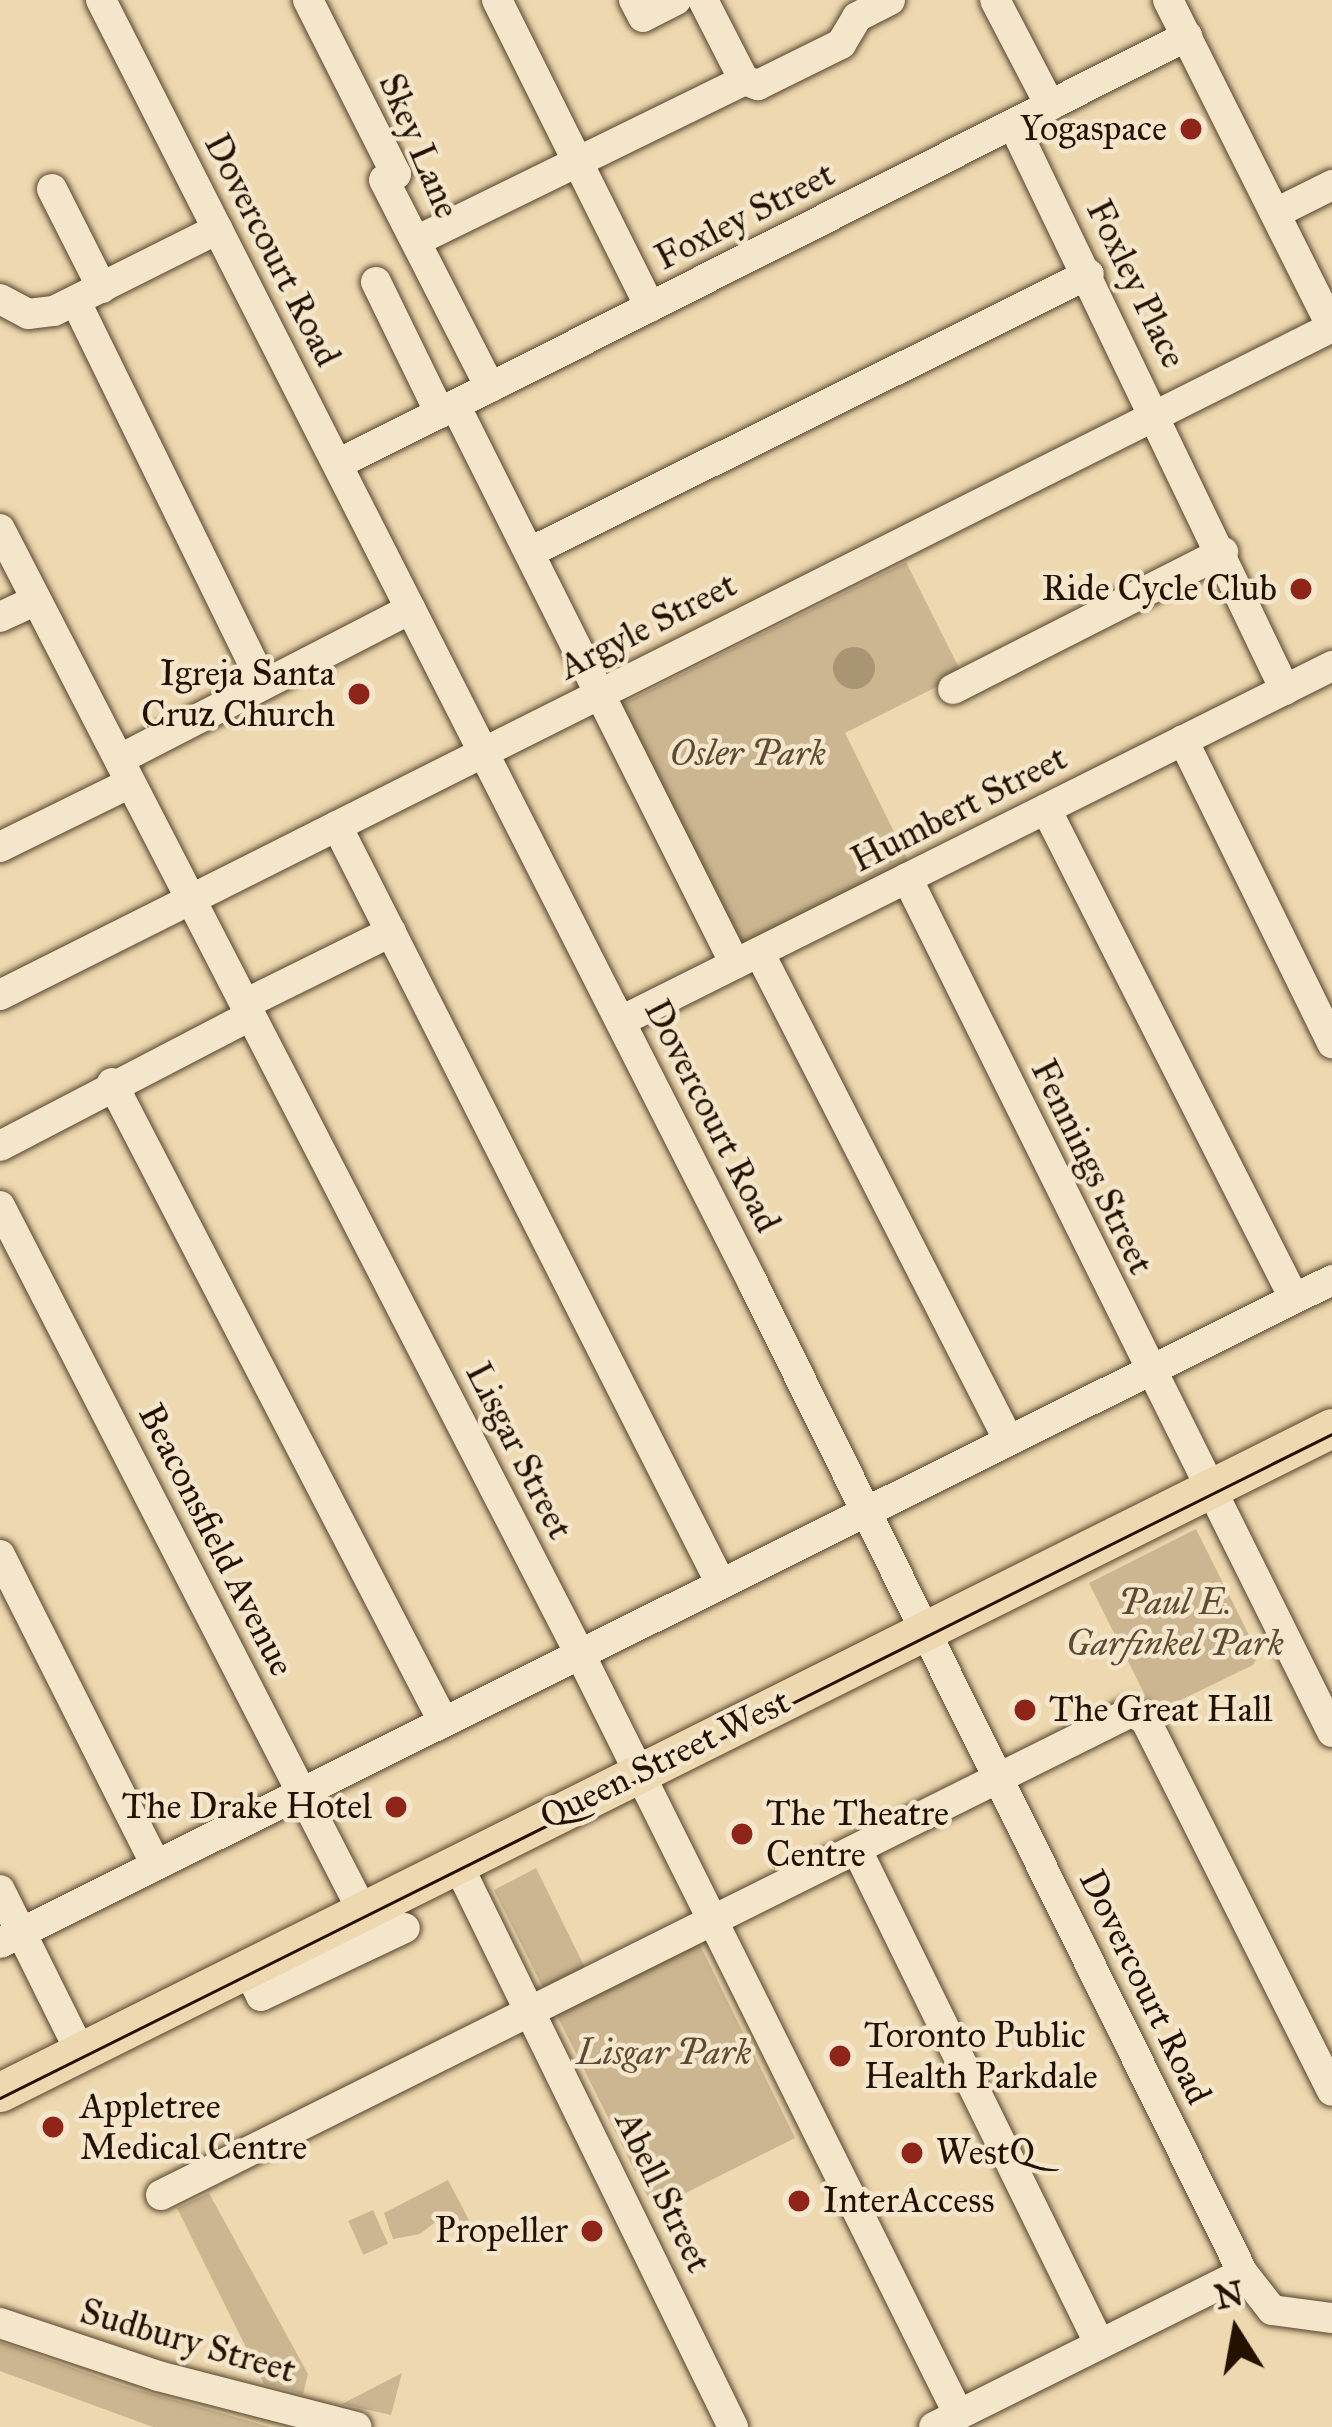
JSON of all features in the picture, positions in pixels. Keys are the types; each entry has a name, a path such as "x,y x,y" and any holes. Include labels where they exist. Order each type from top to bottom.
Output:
{"main road":[{"name":"Queen Street West","path":"0,2092 247,1968 308,1955 362,1910 1332,1428"}],"street":[{"name":"Dovercourt Road","path":"101,0 621,1021 1243,2273"},
{"name":"Skey Lane","path":"308,0 396,174 384,180 490,387"},
{"path":"497,0 650,307"},
{"path":"634,0 643,17 676,0"},
{"path":"703,0 744,80 758,86 841,44 857,17 890,0"},
{"path":"995,0 1050,106"},
{"path":"1168,0 1332,327"},
{"name":"Foxley Street","path":"338,464 1186,36"},
{"path":"416,241 744,80"},
{"name":"Foxley Place","path":"1013,124 1223,552 1285,690"},
{"path":"1276,213 1332,185"},
{"path":"52,189 89,295 263,684"},
{"path":"0,298 41,314 89,295 218,229"},
{"path":"530,552 1089,274"},
{"path":"376,282 530,552 601,694 1008,1439"},
{"name":"Argyle Street","path":"0,995 1332,327"},
{"name":"Lisgar Street","path":"0,529 579,1652 946,2421"},
{"path":"953,689 1223,552"},
{"path":"0,617 36,600"},
{"path":"0,848 263,684 411,609"},
{"name":"Humbert Street","path":"621,1021 1285,690 1328,678"},
{"path":"1184,740 1332,1042"},
{"path":"1046,809 1294,1298"},
{"path":"337,826 719,1580"},
{"name":"Fennings Street","path":"907,878 1208,1490 1322,1689 1332,1732"},
{"path":"0,1146 391,932"},
{"path":"112,1083 443,1721"},
{"name":"Beaconsfield Avenue","path":"0,1206 362,1910"},
{"path":"11,1938 719,1580 1332,1280"},
{"path":"0,1555 156,1865"},
{"path":"161,2195 1139,1712 1332,2091"},
{"path":"857,1850 1099,2343"},
{"name":"Abell Street","path":"457,1863 734,2427"},
{"path":"0,1890 11,1938 80,2051"},
{"path":"308,1955 405,1928"},
{"path":"946,2421 1243,2273 1272,2310 1332,2318"},
{"name":"Sudbury Street","path":"0,2323 158,2376 357,2427"}],"green space":[{"name":"Osler Park","path":"906,562 962,674 845,733 910,864 735,949 616,707"},
{"name":"Paul E. Garfinkel Park","path":"1196,1529 1259,1655 1253,1665 1154,1713 1089,1583"},
{"name":"Lisgar Park","path":"536,1868 596,1990 697,1939 795,2138 654,2209 494,1890"},
{"path":"448,2180 471,2224 442,2217 420,2234 393,2239 384,2213"},
{"path":"209,2193 308,2374 303,2394 264,2384 177,2208"},
{"path":"373,2210 388,2244 363,2255 348,2221"},
{"path":"0,2342 118,2384 270,2427 153,2427 0,2371"},
{"path":"402,2373 391,2415 342,2404"}],"shaded area":[{"path":"854,647 869,653 875,668 869,683 854,689 839,683 833,668 839,653"}],"tram line":[{"path":"0,2098 1332,1434"}],"place":[{"name":"Yogaspace","path":"1191,129"},
{"name":"Ride Cycle Club","path":"1301,589"},
{"name":"Igreja Santa Cruz Church","path":"359,694"},
{"name":"The Great Hall","path":"1025,1710"},
{"name":"The Drake Hotel","path":"396,1807"},
{"name":"The Theatre Centre","path":"742,1834"},
{"name":"Toronto Public Health Parkdale","path":"840,2056"},
{"name":"Appletree Medical Centre","path":"53,2127"},
{"name":"WestQ","path":"912,2153"},
{"name":"InterAccess","path":"799,2201"},
{"name":"Propeller","path":"592,2231"}]}
